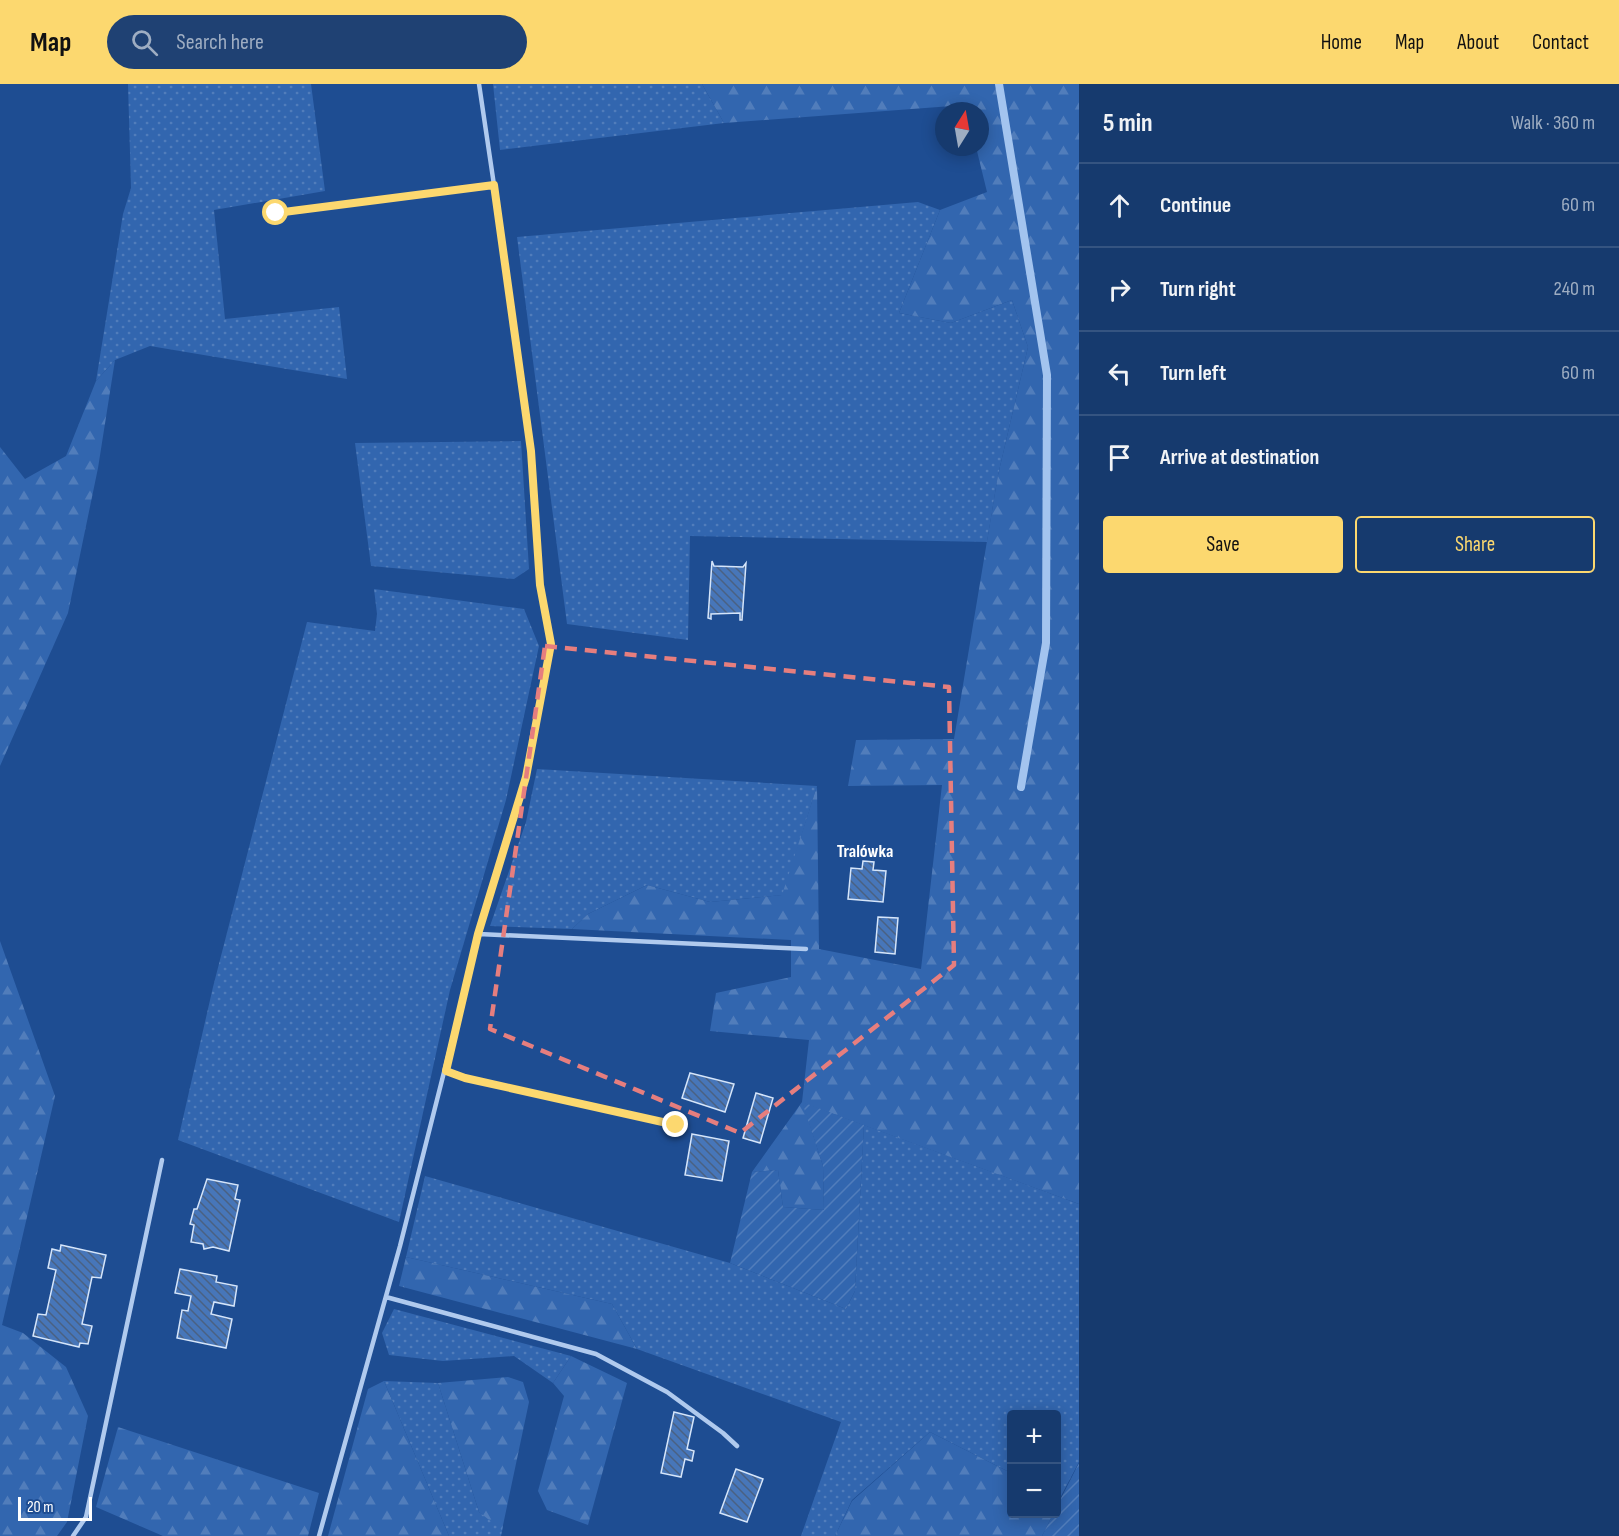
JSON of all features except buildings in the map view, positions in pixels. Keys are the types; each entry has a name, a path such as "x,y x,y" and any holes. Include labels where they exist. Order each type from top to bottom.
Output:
{"lane":[{"path":"320,1536 446,1071 478,934 526,777 551,644 540,585 531,451 479,84"},
{"path":"276,213 494,185"},
{"path":"478,934 806,949"},
{"path":"446,1071 465,1078 676,1125"},
{"path":"73,1536 86,1517 162,1160"},
{"path":"386,1297 596,1354 667,1392 737,1446"}],"highlighted area":[{"path":"545,646 949,687 954,965 740,1133 490,1029"}],"green space":[{"path":"128,84 311,84 325,191 214,210 225,319 339,307 347,379 150,346 115,360 96,381 123,214 131,188"},
{"path":"493,84 702,84 724,123 500,150"},
{"path":"702,84 1079,84 1079,1204 803,1103 823,1166 824,1210 783,1207 778,1170 752,1172 802,1102 809,1040 710,1031 716,993 791,977 791,940 572,929 588,914 647,885 710,902 782,895 817,786 819,949 921,969 942,785 848,786 856,740 954,739 998,475 1028,347 1012,300 951,323 899,313 940,210 987,192 978,156 989,156 989,102 935,102 935,107 724,123"},
{"path":"918,202 940,210 899,313 951,323 1012,300 1028,347 998,475 987,542 690,536 688,640 567,624 517,237"},
{"path":"115,360 98,468 68,613 0,766 0,447 25,479 66,456 96,381"},
{"path":"521,441 529,569 514,579 371,566 355,443"},
{"path":"374,589 524,609 539,646 506,800 450,990 399,1222 178,1140 213,987 307,622 375,631 377,614"},
{"path":"537,769 817,786 783,895 710,902 647,885 588,914 572,929 490,926 526,822"},
{"path":"0,941 55,1096 2,1325 23,1333 66,1367 88,1416 67,1522 57,1536 0,1536"},
{"path":"802,1102 864,1125 855,1291 846,1309 730,1263 752,1172 778,1170 783,1207 824,1210 823,1166"},
{"path":"864,1125 1079,1204 1079,1462 1061,1496 1061,1410 1007,1410 1007,1471 930,1432 852,1500 835,1536 801,1536 841,1422 637,1349 612,1304 406,1257 425,1176 730,1263 846,1309 855,1291"},
{"path":"406,1257 612,1304 637,1349 399,1286"},
{"path":"394,1309 571,1356 553,1383 514,1356 443,1361 389,1355 382,1333"},
{"path":"571,1356 627,1383 588,1525 547,1510 538,1491 564,1396 553,1383"},
{"path":"508,1377 523,1382 529,1402 502,1530 479,1512 438,1383"},
{"path":"384,1381 438,1383 479,1512 503,1527 501,1536 449,1536"},
{"path":"384,1381 449,1536 328,1536 368,1389"},
{"path":"118,1427 319,1493 308,1536 163,1536 96,1507"},
{"path":"930,1432 1007,1471 1007,1518 1051,1518 1042,1536 835,1536 852,1501"},
{"path":"1079,1463 1079,1536 1042,1536 1051,1518 1061,1518 1061,1498"}],"waterway":[{"path":"999,84 1047,375 1046,643 1021,787"}],"district":[{"name":"Tralówka","path":"865,851"}],"route":[{"path":"276,213 494,185 531,451 540,585 551,644 526,777 478,934 446,1071 465,1078 676,1125"}]}
